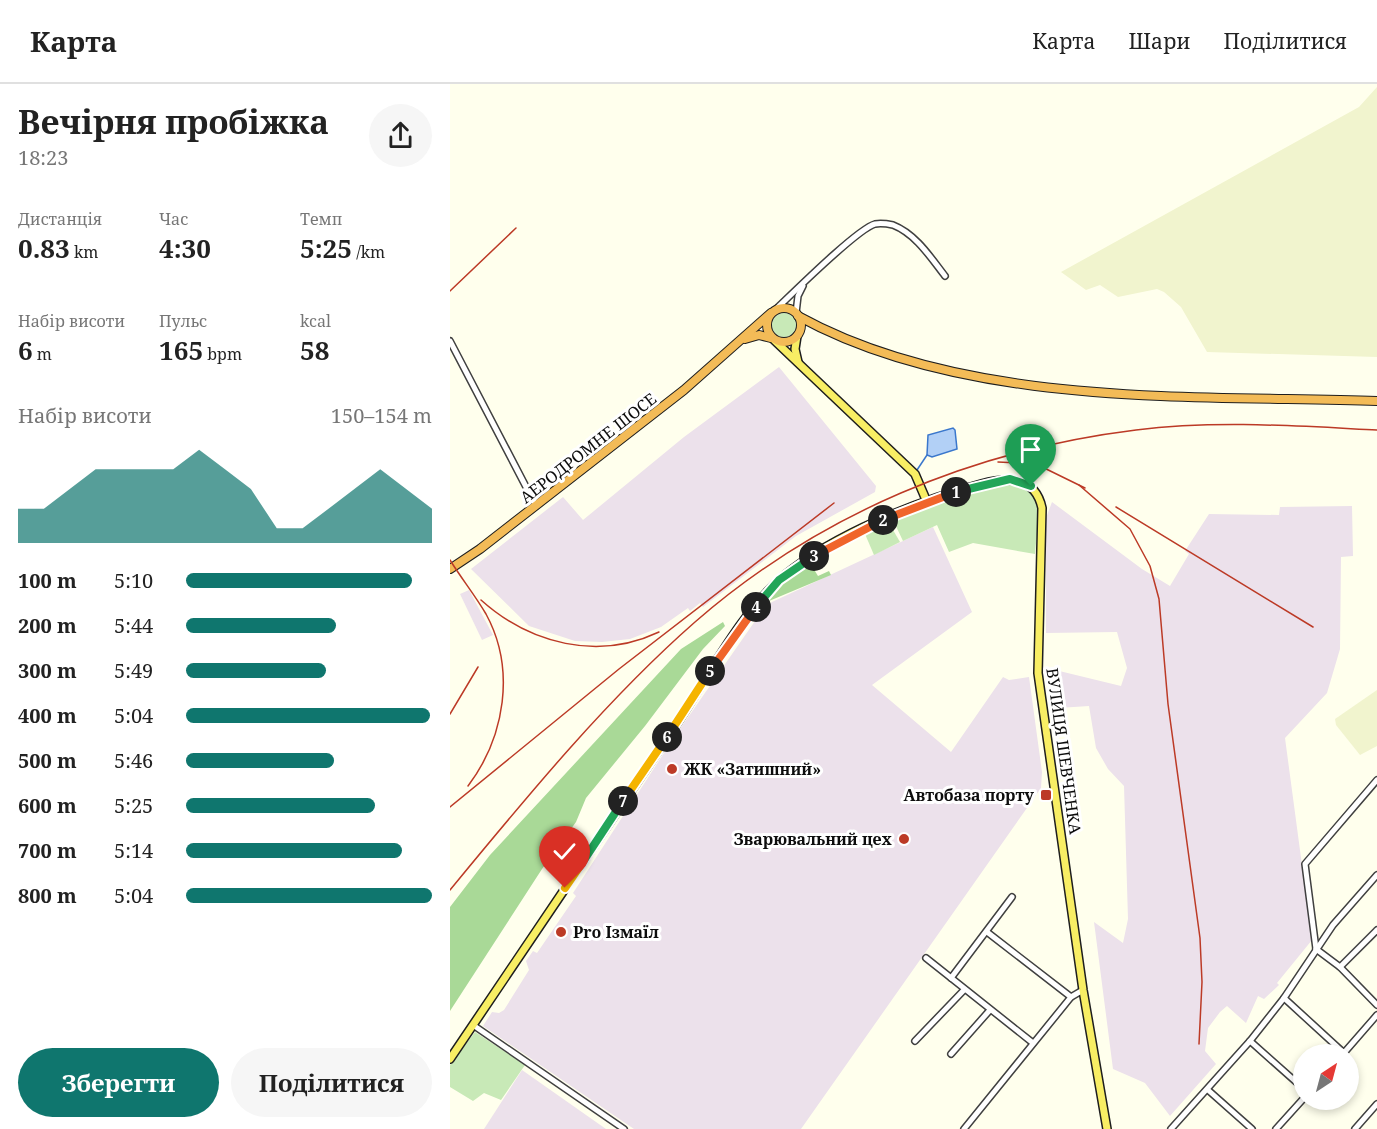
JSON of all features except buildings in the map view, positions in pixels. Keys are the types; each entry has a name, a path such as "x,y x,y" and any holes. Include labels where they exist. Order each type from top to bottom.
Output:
{"highway":[{"path":"829,331 815,329 784,343 773,339 766,326 773,312 787,308 829,331 928,367 986,379 1091,392 1377,400"},
{"name":"АЕРОДРОМНЕ ШОСЕ","path":"450,569 536,506 739,343 773,312"},
{"path":"797,314 801,325 798,336"},
{"name":"АЕРОДРОМНЕ ШОСЕ","path":"739,343 754,336 773,339"}],"main road":[{"path":"798,336 796,356 802,367"},
{"path":"773,339 915,474 927,502"},
{"name":"ВУЛИЦЯ ШЕВЧЕНКА","path":"450,1059 708,674 769,590 810,558 863,529 927,502 979,484 1010,479 1024,482 1040,498 1042,536 1038,673 1083,990 1107,1129"}],"street":[{"name":"АЕРОДРОМНЕ ШОСЕ","path":"773,312 859,234 876,224 893,225 904,231 934,260 945,276"},
{"name":"АЕРОДРОМНЕ ШОСЕ","path":"797,314 798,296 806,282"},
{"path":"450,341 536,506"},
{"path":"1377,780 1305,864 1316,949 1340,967 1377,1005"},
{"path":"1171,1129 1250,1041 1284,998 1333,925 1377,875"},
{"path":"951,978 1012,897"},
{"path":"1340,967 1377,930"},
{"path":"987,932 1071,997"},
{"path":"926,958 1033,1043"},
{"path":"915,1041 964,990"},
{"path":"964,1129 1071,997 1083,990"},
{"path":"1284,998 1333,1044"},
{"path":"951,1054 990,1010"},
{"path":"1352,1044 1377,1015"},
{"path":"473,1025 624,1129"},
{"path":"1250,1041 1293,1079"},
{"path":"1208,1090 1252,1129"},
{"path":"1355,1129 1377,1104"},
{"path":"1276,1129 1293,1110"}],"shaded area":[{"path":"779,367 876,486 875,492 796,536 703,607 700,603 690,611 688,608 661,627 630,639 602,642 575,641 529,626 471,569 563,497 583,520 684,437"},
{"path":"1052,502 1142,569 1170,586 1189,554 1185,551 1209,514 1279,515 1280,507 1352,506 1353,556 1341,557 1340,649 1327,693 1285,738 1312,940 1277,983 1279,985 1264,999 1258,996 1246,1023 1227,1006 1220,1012 1208,1028 1205,1051 1216,1064 1170,1116 1145,1083 1113,1069 1094,922 1123,943 1128,919 1124,786 1108,769 1096,748 1089,706 1058,708 1047,668 1121,686 1127,668 1117,632 1046,633 1046,518"},
{"path":"933,527 972,612 872,685 951,752 1003,677 1009,680 1029,677 1042,772 1041,788 801,1129 634,1129 483,1026 492,1012 499,1013 504,1010 529,970 526,961 533,951 537,953 576,896 573,893 675,736 762,611 772,602"},
{"path":"469,590 493,635 482,640 460,594"},
{"path":"522,1070 606,1129 484,1129"}],"green space":[{"path":"1377,87 1377,357 1207,352 1181,307 1164,292 1157,289 1118,297 1100,285 1086,290 1061,272 1359,107"},
{"path":"784,313 789,314 795,320 795,330 789,336 784,337 779,336 773,330 772,325 773,320 779,314"},
{"path":"1005,484 1019,486 1029,491 1035,498 1038,518 1035,554 973,543 949,552 937,525 903,541 894,522 894,519 972,491"},
{"path":"889,523 900,542 874,555 865,534"},
{"path":"810,563 818,576 829,571 831,575 769,601 769,597 792,574"},
{"path":"723,622 725,626 703,649 645,726 586,798 576,822 542,869 450,1011 450,907 490,855 681,649"},
{"path":"1377,690 1377,746 1360,755 1336,725 1335,719"},
{"path":"475,1032 525,1065 501,1100 484,1093 473,1101 450,1087 450,1065"}],"water":[{"path":"953,428 957,449 932,457 927,455 928,435"}],"waterway":[{"path":"917,470 927,455"}],"railway":[{"path":"450,291 516,228"},
{"path":"450,890 567,751 662,652 743,584 793,549 846,519 901,493 958,471 1016,453 1075,440 1136,430 1196,425 1377,430"},
{"path":"998,462 1036,464 1085,488"},
{"path":"1079,485 1130,529 1150,566 1159,599 1168,704 1200,938 1202,982 1199,1044"},
{"path":"450,807 619,669 834,503"},
{"path":"1116,507 1313,627"},
{"path":"450,560 486,614 501,657 503,680 498,725 481,767 468,786"},
{"path":"481,600 521,628 566,643 589,646 612,645 636,641 659,632"},
{"path":"450,714 478,667"}],"place":[{"name":"ЖК «Затишний»","path":"672,769"},
{"name":"Автобаза порту","path":"1046,795"},
{"name":"Зварювальний цех","path":"904,839"},
{"name":"Pro Ізмаїл","path":"561,932"}],"route":[{"path":"565,888 738,631 765,595 784,576 810,558 863,529 905,510 997,480 1010,479 1031,486"}]}
